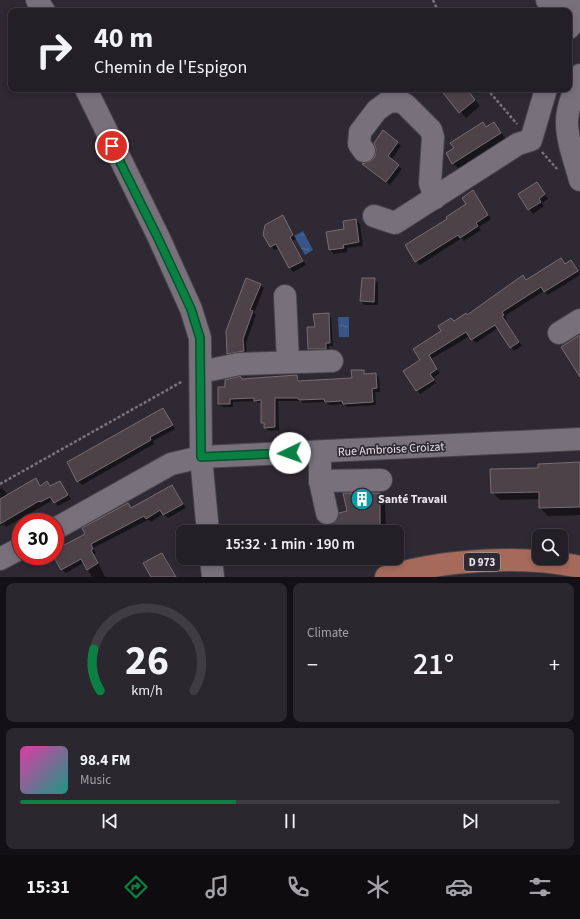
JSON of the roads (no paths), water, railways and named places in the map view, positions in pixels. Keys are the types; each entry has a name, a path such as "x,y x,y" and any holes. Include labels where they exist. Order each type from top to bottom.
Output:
{"main road":[{"name":"D 973","path":"386,577 434,566 467,563 542,562 580,567"}],"street":[{"path":"567,0 579,11 577,18 572,24"},
{"path":"580,75 570,103 567,122 569,142 580,180"},
{"path":"87,92 191,309 200,338 201,457 207,525"},
{"path":"374,216 395,223 518,144 531,140 545,92"},
{"path":"364,151 358,144 360,132 370,118 388,102 399,101 406,105 431,130 434,137 430,183 435,198"},
{"path":"285,296 288,361"},
{"path":"559,333 580,320"},
{"path":"201,372 239,364 288,361 332,361"},
{"name":"Rue Ambroise Croizat","path":"64,524 172,464 201,457 580,439"},
{"path":"320,452 320,481 327,513"},
{"path":"320,481 382,480"},
{"path":"0,559 12,553"},
{"path":"212,565 213,577"}],"water":[{"path":"303,231 313,250 305,255 294,236"},
{"path":"338,317 349,317 349,337 339,337"}],"place":[{"name":"Santé Travail","path":"362,499"}]}
